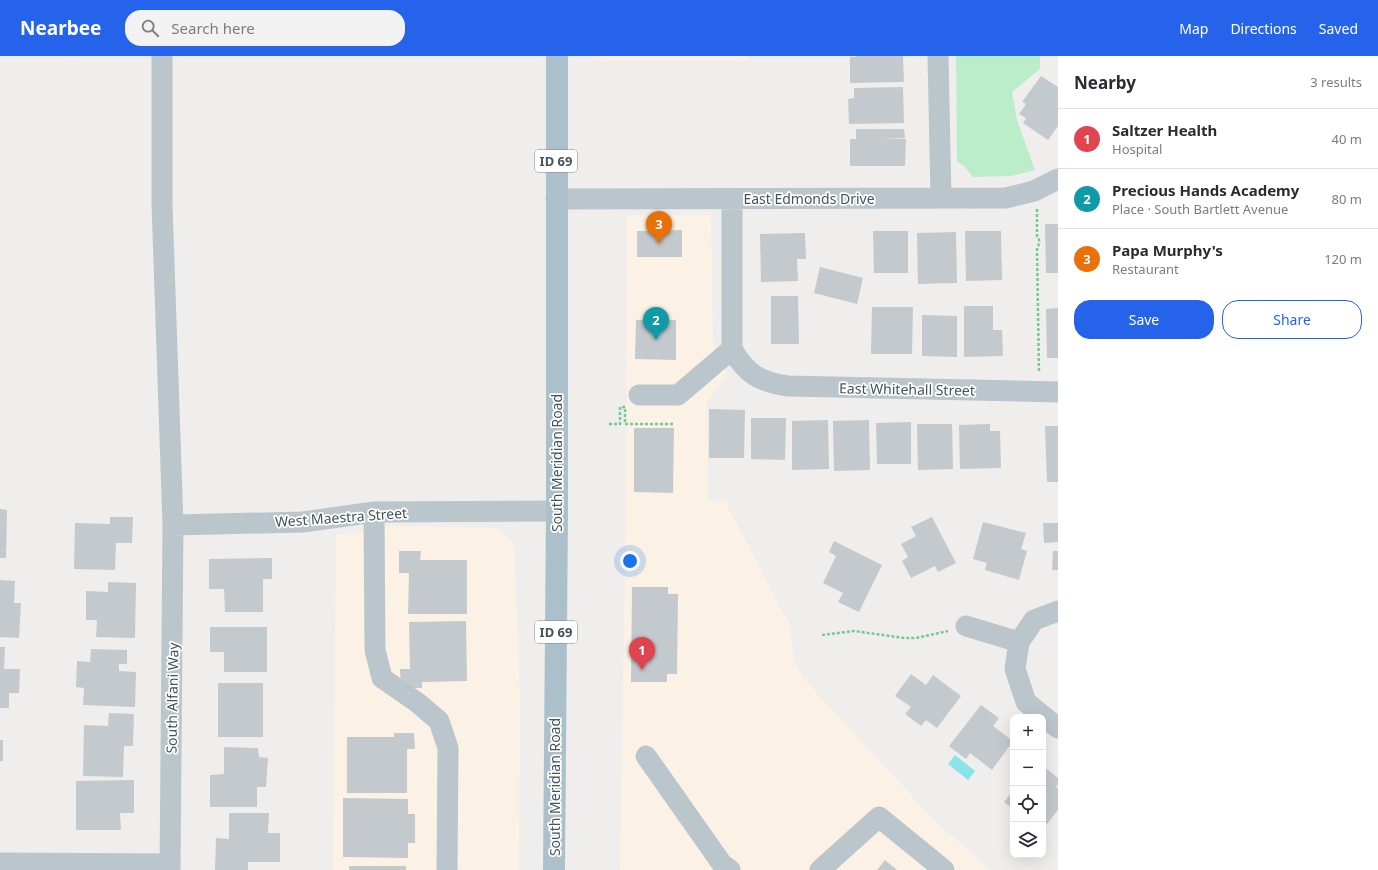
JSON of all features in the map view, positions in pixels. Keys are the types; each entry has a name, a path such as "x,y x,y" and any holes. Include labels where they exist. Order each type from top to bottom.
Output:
{"main road":[{"name":"South Meridian Road","path":"554,870 557,56"}],"street":[{"name":"South Alfani Way","path":"162,56 162,204 173,525 170,867"},
{"path":"938,56 941,198"},
{"name":"East Edmonds Drive","path":"556,199 1006,198 1034,191 1058,180"},
{"path":"639,395 678,395 732,350 732,199"},
{"name":"East Whitehall Street","path":"732,350 738,361 758,378 771,383 788,386 1049,392"},
{"name":"West Maestra Street","path":"173,525 304,522 374,512 556,511"},
{"path":"374,512 374,650 382,678 418,703 439,722 448,748 447,870"},
{"path":"1058,611 1034,620 1019,642 1015,669 1026,702 1058,728"},
{"path":"966,626 1019,642"},
{"path":"646,756 722,864 730,870"},
{"path":"820,870 879,817 944,870"},
{"path":"0,863 170,867"}],"path":[{"path":"1034,191 1037,206 1037,236 1039,239 1039,244 1037,248 1049,392"},
{"path":"609,424 620,424 620,407 625,407 625,424 673,424"},
{"path":"822,635 854,631 904,638 916,638 931,636 966,626"}],"shaded area":[{"path":"599,56 748,56 748,61 599,61"},
{"path":"627,215 711,215 713,342 727,374 707,402 708,501 725,501 790,626 794,661 803,678 935,821 991,870 620,870 626,502"},
{"path":"393,526 497,528 514,543 520,696 519,870 333,870 336,535"}],"green space":[{"path":"956,56 1040,56 1040,69 1012,92 1017,120 1035,170 1011,176 973,177 964,166 957,162"}],"water":[{"path":"955,755 975,771 968,780 948,764"}],"building":[{"path":"903,56 904,82 850,83 850,57"},
{"path":"1041,76 1058,87 1058,126 1048,140 1023,123 1026,118 1019,114 1026,104 1022,102"},
{"path":"903,87 904,123 849,124 848,99 854,98 854,88"},
{"path":"856,129 904,129 905,138 883,139 906,139 905,166 850,166 850,139 856,139"},
{"path":"1045,224 1058,224 1058,273 1046,273"},
{"path":"682,230 682,257 637,257 637,231"},
{"path":"873,231 908,231 908,273 874,273"},
{"path":"965,231 1001,231 1002,280 966,281"},
{"path":"956,232 957,283 918,284 917,233"},
{"path":"805,233 806,259 797,259 798,281 761,282 760,234"},
{"path":"820,267 863,278 857,304 814,293"},
{"path":"771,296 798,296 799,344 771,344"},
{"path":"964,306 993,306 993,330 1002,330 1003,356 964,357"},
{"path":"872,307 913,307 912,354 871,354"},
{"path":"1058,308 1058,358 1047,358 1046,309"},
{"path":"922,315 957,316 957,357 922,356"},
{"path":"636,320 676,320 676,360 635,359"},
{"path":"709,409 745,410 744,458 709,458"},
{"path":"751,418 786,418 785,460 751,459"},
{"path":"828,420 829,469 792,470 792,421"},
{"path":"869,420 870,470 834,471 833,421"},
{"path":"911,422 911,464 877,464 876,423"},
{"path":"917,424 952,424 953,469 918,470"},
{"path":"990,424 990,431 1000,431 1001,468 960,469 959,425"},
{"path":"1045,426 1058,426 1058,482 1047,482"},
{"path":"634,428 674,428 673,493 634,492"},
{"path":"0,509 7,510 6,558 0,558"},
{"path":"110,517 133,517 132,543 116,543 115,570 74,569 75,523 110,524"},
{"path":"932,517 956,563 938,572 935,566 911,578 902,561 908,557 901,544 916,536 911,527"},
{"path":"983,522 1026,533 1021,549 1027,551 1019,580 985,570 987,563 973,559"},
{"path":"1043,523 1058,523 1058,542 1044,543"},
{"path":"834,541 882,565 859,612 838,602 843,593 823,583 836,556 829,552"},
{"path":"399,551 421,551 420,560 467,560 467,614 408,614 409,573 399,573"},
{"path":"1053,551 1058,551 1058,570 1052,570"},
{"path":"272,558 272,579 263,579 263,612 225,612 224,589 209,589 209,559"},
{"path":"0,580 15,581 14,603 21,603 19,638 0,637"},
{"path":"108,582 136,583 135,638 96,637 97,620 86,620 86,591 108,592"},
{"path":"632,587 668,587 668,594 678,594 677,674 667,674 667,682 631,682"},
{"path":"466,621 467,681 422,682 422,688 401,688 400,669 410,669 409,622"},
{"path":"210,627 267,627 267,672 224,672 224,652 210,652"},
{"path":"0,647 5,647 4,669 20,669 19,693 9,693 9,708 0,708"},
{"path":"91,649 127,650 127,664 119,664 119,671 136,672 135,707 83,705 84,688 76,687 77,661 90,662"},
{"path":"911,674 926,685 933,675 961,696 937,728 926,720 921,726 905,714 911,707 895,696"},
{"path":"218,683 263,683 263,737 218,737"},
{"path":"981,705 999,718 993,726 1010,739 1010,745 992,770 970,753 966,759 949,746"},
{"path":"109,713 134,714 133,746 124,746 123,777 83,776 84,725 108,726"},
{"path":"394,733 414,733 415,749 407,749 407,793 347,793 347,737 394,737"},
{"path":"0,740 3,740 3,761 0,761"},
{"path":"224,747 258,748 259,757 268,758 266,787 257,787 257,807 210,807 210,775 224,774"},
{"path":"1046,768 1058,778 1058,784 1056,787 1058,788 1058,810 1046,825"},
{"path":"134,780 134,813 120,813 121,830 76,830 76,781"},
{"path":"1010,795 1010,807 1004,802"},
{"path":"343,798 408,799 408,814 415,814 415,843 408,843 408,858 343,857"},
{"path":"229,813 269,813 268,833 280,833 280,862 248,862 248,870 215,870 216,838 229,839"},
{"path":"885,860 897,870 877,870"},
{"path":"349,866 406,866 406,870 349,870"}],"place":[{"name":"Papa Murphy's","path":"659,244"},
{"name":"Precious Hands Academy","path":"656,340"},
{"name":"Saltzer Health","path":"642,670"}]}
